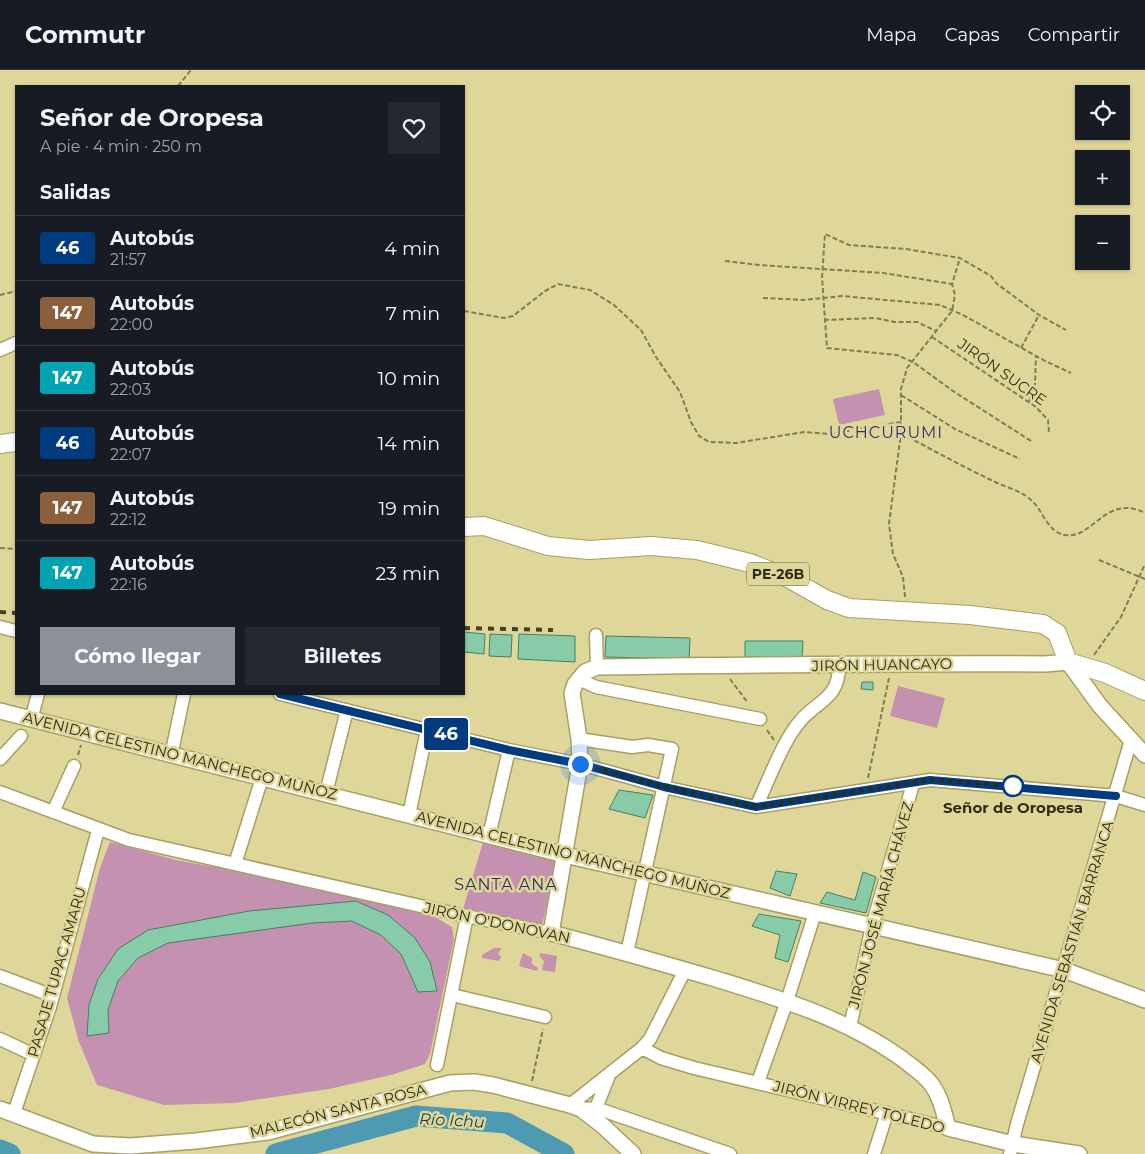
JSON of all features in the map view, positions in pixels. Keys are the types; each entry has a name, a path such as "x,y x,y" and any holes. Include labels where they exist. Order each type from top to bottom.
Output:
{"highway":[{"path":"0,444 15,442"},
{"name":"PE-26B","path":"465,527 484,526 548,546 590,550 651,546 697,550 750,563 788,578 827,600 849,608 970,615 1043,624 1057,633 1068,662"},
{"path":"1068,662 1145,691"}],"main road":[{"name":"JIRÓN HUANCAYO","path":"596,667 839,666 892,663 1045,664 1068,662"},
{"name":"PE-26B","path":"1068,662 1100,706 1145,755"},
{"path":"551,933 580,764 579,739 572,693 585,672 596,667"},
{"name":"AVENIDA CELESTINO MANCHEGO MUÑOZ","path":"0,711 565,855 1064,970 1145,1000"},
{"name":"JIRÓN O'DONOVAN","path":"551,933 627,953 787,1000 850,1027 885,1047 915,1068 932,1085 941,1100 948,1128"},
{"name":"MALECÓN SANTA ROSA","path":"7,1111 93,1144 130,1146 196,1142 268,1132 450,1083 474,1082 582,1107 633,1154"},
{"name":"JIRÓN VIRREY TOLEDO","path":"948,1128 1012,1149 1079,1154"}],"street":[{"path":"0,350 15,343"},
{"path":"0,627 15,631"},
{"path":"596,635 596,667"},
{"path":"756,807 799,722 832,693 839,678 839,666"},
{"path":"579,679 596,687 760,719"},
{"path":"31,720 38,695"},
{"path":"172,756 184,695"},
{"path":"284,695 509,750 580,764 664,787 756,807 930,780 954,780 1116,796 1145,805"},
{"path":"326,793 347,710"},
{"path":"409,814 428,730"},
{"path":"0,759 22,736"},
{"path":"579,739 632,747 648,745 672,749 627,953"},
{"name":"AVENIDA SEBASTIÁN BARRANCA","path":"1012,1149 1131,740"},
{"path":"489,836 509,750"},
{"path":"53,812 74,766"},
{"path":"235,864 262,778"},
{"name":"JIRÓN JOSÉ MARÍA CHÁVEZ","path":"850,1027 872,926 913,784"},
{"name":"JIRÓN O'DONOVAN","path":"0,792 128,840 551,933"},
{"name":"PASAJE TUPAC AMARU","path":"7,1111 34,1055 53,996 98,830"},
{"path":"758,1082 815,913"},
{"path":"438,1065 467,916"},
{"path":"582,1107 611,1073 642,1048 650,1039 686,970"},
{"path":"0,976 53,996"},
{"path":"452,995 545,1017"},
{"path":"0,1039 34,1055"},
{"name":"JIRÓN VIRREY TOLEDO","path":"642,1048 661,1058 694,1068 948,1128"},
{"path":"582,1107 602,1087 611,1073"},
{"path":"582,1107 730,1154"},
{"path":"874,1154 887,1113"}],"path":[{"path":"179,85 191,70"},
{"path":"1031,441 953,391 913,362 897,355 828,348 823,298 825,234 849,245 906,249 960,258 991,276 996,283 1039,315 1066,330"},
{"path":"905,611 902,577 893,554 889,524 901,434 901,394 907,368 952,311 955,296 952,284 960,258"},
{"path":"725,261 883,273 952,284"},
{"path":"465,311 504,318 513,316 545,291 558,284 590,290 614,305 641,330 656,357 680,392 691,422 699,436 709,442 736,443 804,432 830,434 901,422"},
{"path":"0,295 15,292"},
{"path":"763,298 804,300 867,297 905,303 940,305 963,315 1021,348 1071,373"},
{"path":"1021,348 1039,315"},
{"path":"824,320 875,318 895,322 917,322 936,331"},
{"name":"JIRÓN SUCRE","path":"932,337 1029,402 1048,420 1050,432"},
{"path":"1029,402 1035,384 1036,356"},
{"path":"901,394 921,409 955,429 1020,459"},
{"path":"901,434 1032,500 1045,520 1056,531 1066,535 1078,533 1122,507 1134,508 1145,513"},
{"path":"0,548 15,549"},
{"path":"1099,560 1145,579"},
{"path":"1088,668 1121,616 1145,564"},
{"path":"865,791 892,663"},
{"path":"74,766 85,734"},
{"path":"530,1094 545,1017"}],"shaded area":[{"path":"879,389 885,415 839,425 833,399"},
{"path":"898,686 945,698 937,728 890,716"},
{"path":"110,842 176,860 297,882 432,915 452,927 454,939 430,1054 425,1064 391,1075 329,1089 234,1103 164,1105 97,1085 79,1042 67,998 100,868"},
{"path":"483,842 558,859 542,925 463,909"},
{"path":"494,948 502,948 498,953 501,957 499,961 482,958 482,955"},
{"path":"523,953 532,958 532,964 538,968 537,971 519,966"},
{"path":"540,953 557,956 555,972 542,970 544,961 540,957"}],"building":[{"path":"465,632 485,634 484,654 465,652"},
{"path":"490,634 512,635 511,657 489,656"},
{"path":"519,634 575,636 575,662 518,659"},
{"path":"606,636 690,638 689,659 605,657"},
{"path":"745,641 803,641 802,657 745,657"},
{"path":"862,682 873,682 873,690 861,689"},
{"path":"619,790 653,795 645,818 609,809"},
{"path":"776,871 797,874 790,896 770,888"},
{"path":"863,872 876,877 866,913 820,903 827,892 855,900"},
{"path":"356,901 388,915 415,938 430,962 437,991 418,992 401,954 381,935 352,921 312,923 168,943 138,958 118,981 108,1010 109,1033 87,1036 89,1005 98,979 118,949 148,930 249,911"},
{"path":"759,914 801,921 788,962 775,958 780,935 752,926"}],"waterway":[{"name":"Río Ichu","path":"276,1154 416,1116 507,1123 564,1154"},
{"name":"Río Ichu","path":"0,1150 10,1154"}],"railway":[{"path":"0,612 15,613"},
{"path":"465,628 553,630"}],"bus line":[{"name":"46","path":"284,695 509,750 580,764 664,787 756,807 930,780 954,780 1116,796"}],"place":[{"name":"Señor de Oropesa","path":"1013,786"}],"district":[{"name":"UCHCURUMI","path":"886,432"},
{"name":"SANTA ANA","path":"506,884"}],"route":[{"path":"580,764 664,787 756,807 930,780 954,780 1013,786"}]}
